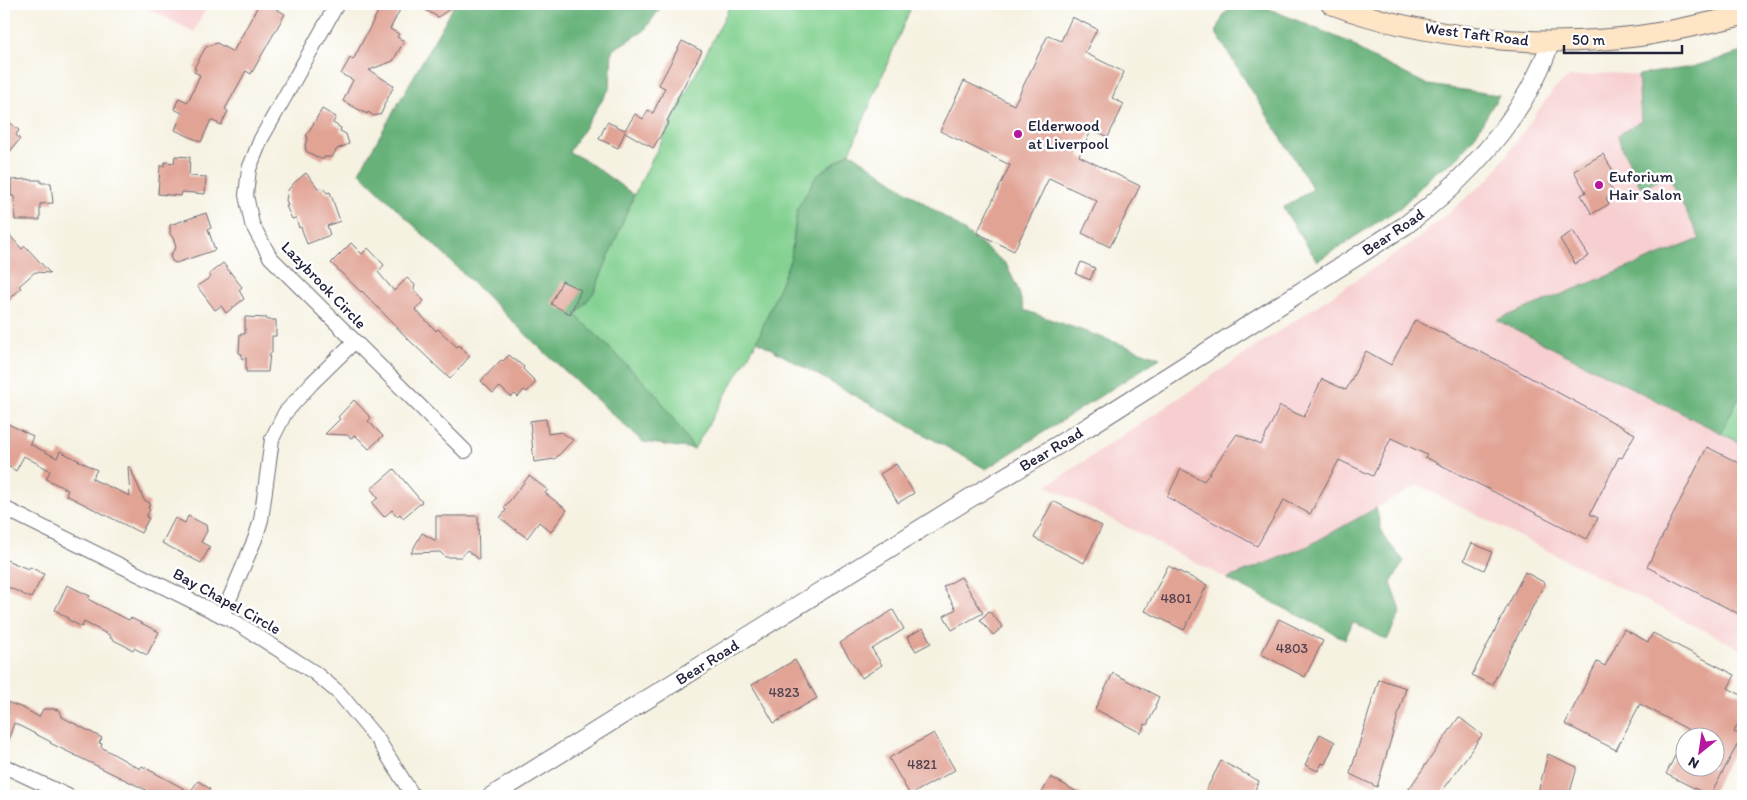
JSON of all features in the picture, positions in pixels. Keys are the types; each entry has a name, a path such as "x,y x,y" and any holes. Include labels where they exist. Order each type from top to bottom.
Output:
{"main road":[{"name":"West Taft Road","path":"1332,4 1409,26 1475,38 1508,41 1585,41 1638,36 1684,29 1743,15"}],"street":[{"name":"Lazybrook Circle","path":"336,4 260,139 249,170 246,195 252,224 270,257 465,451"},
{"name":"Bear Road","path":"492,796 970,498 1088,427 1406,226 1472,168 1501,134 1531,87 1551,41"},
{"path":"222,616 255,539 260,520 272,439 285,413 312,383 354,342"},
{"name":"Bay Chapel Circle","path":"4,508 237,623 315,672 339,693 378,740 413,796"},
{"path":"4,766 68,796"}],"shaded area":[{"path":"139,4 208,4 194,32"},
{"path":"1613,73 1638,75 1641,122 1628,128 1648,186 1668,175 1701,239 1497,320 1743,443 1743,650 1418,485 1308,546 1227,579 1047,486 1420,237 1491,177 1553,90 1569,77"}],"green space":[{"path":"455,4 663,4 644,31 612,50 610,88 569,152 587,161 634,195 594,292 576,315 656,394 694,449 643,442 540,348 359,172"},
{"path":"731,4 898,4 910,10 850,152 817,175 797,209 791,258 757,341 694,449 656,394 576,315 594,292 634,195"},
{"path":"1236,4 1260,5 1351,43 1367,55 1428,85 1499,95 1476,134 1456,160 1435,172 1401,207 1317,261 1283,208 1313,189 1216,33 1224,14"},
{"path":"1743,52 1743,398 1737,400 1721,433 1497,320 1700,239 1668,175 1648,186 1640,186 1618,135 1641,121 1638,75 1692,67"},
{"path":"850,152 959,227 1006,264 1018,289 1024,310 1160,358 986,469 757,341 791,258 797,209 817,175"},
{"path":"1743,398 1743,444 1721,433 1737,400"},
{"path":"1376,508 1383,536 1404,561 1391,583 1401,611 1387,640 1353,622 1345,639 1227,579 1308,546"}],"building":[{"path":"259,4 268,4 285,14 251,74 246,71 225,109 228,111 221,125 211,120 201,142 175,130 182,113 174,109 179,98 188,102 200,75 194,72 196,69 194,68 206,47 217,43 233,52"},
{"path":"382,4 403,4 390,29 399,34 397,37 404,41 393,61 369,70 394,86 381,114 374,116 343,101 353,80 341,74 350,58 353,60"},
{"path":"415,4 457,4 438,17"},
{"name":"Elderwood at Liverpool","path":"1072,17 1097,29 1085,53 1124,72 1112,98 1124,104 1108,137 1092,129 1079,156 1140,186 1110,247 1082,233 1097,201 1049,178 1014,251 977,233 1010,165 940,131 964,81 1014,105 1048,35 1061,41"},
{"path":"682,41 702,51 677,99 667,121 669,122 653,148 625,132 618,148 599,139 607,122 625,130 635,114 643,119 648,110 653,113 665,88 659,85"},
{"path":"322,109 336,117 333,123 341,128 340,131 346,134 349,144 337,149 332,157 324,157 323,160 306,151 305,145 308,137 306,136"},
{"path":"4,118 19,130 16,135 20,139 4,159"},
{"name":"Euforium Hair Salon","path":"1603,154 1616,176 1607,182 1614,193 1606,198 1609,204 1592,214 1581,195 1586,192 1574,171"},
{"path":"175,156 190,157 189,176 206,177 205,194 182,192 181,196 158,194 160,166 164,166 165,162 174,163"},
{"path":"306,173 319,189 322,187 327,193 330,192 340,221 327,226 330,235 307,244 301,227 299,228 296,218 292,219 286,206 288,206 286,200 288,190"},
{"path":"11,180 41,180 41,183 51,183 53,203 40,204 40,220 15,220 14,196 11,196"},
{"path":"206,213 211,228 208,229 215,250 176,263 172,261 170,256 176,247 170,234 170,225"},
{"path":"4,229 22,249 25,246 50,273 35,272 19,286 21,288 4,305"},
{"path":"1573,231 1589,256 1575,264 1560,239"},
{"path":"351,243 362,254 368,248 384,265 378,272 394,291 407,278 415,285 414,290 424,301 415,309 436,331 438,329 457,347 459,345 470,356 450,379 362,291 331,263"},
{"path":"1081,262 1095,268 1090,280 1076,274"},
{"path":"223,263 242,287 239,290 244,299 226,313 221,306 215,310 197,286 211,277 209,274"},
{"path":"562,281 581,290 570,314 551,304"},
{"path":"245,317 276,320 276,336 272,336 272,353 270,353 268,372 246,372 246,358 242,359 242,354 239,353 240,334 245,334"},
{"path":"1415,320 1505,364 1635,434 1622,458 1619,457 1590,514 1598,518 1587,539 1391,438 1373,476 1339,460 1310,514 1284,500 1257,546 1167,497 1181,469 1204,481 1237,434 1261,445 1280,406 1304,417 1322,379 1346,390 1366,351 1391,365"},
{"path":"509,355 524,367 523,369 536,382 527,392 524,390 518,397 515,394 511,397 500,387 493,393 481,381 501,360 503,361"},
{"path":"354,400 371,418 368,421 383,436 369,449 355,435 351,438 347,435 325,434 340,419 338,417"},
{"path":"546,419 548,434 561,432 573,440 555,459 534,462 530,421"},
{"path":"8,424 33,436 30,444 57,458 60,451 97,470 92,479 130,496 128,467 130,467 144,500 150,503 148,508 150,510 146,517 149,518 141,533 66,495 68,490 46,479 49,470 24,456 16,471 4,464 4,433"},
{"path":"1707,447 1743,465 1743,616 1647,567"},
{"path":"896,464 914,493 898,503 880,474"},
{"path":"394,469 422,502 403,518 400,514 397,516 392,510 384,517 372,503 378,498 371,489"},
{"path":"529,476 548,490 545,493 567,510 551,532 539,522 527,538 500,518 506,510 504,508"},
{"path":"1053,501 1102,526 1084,563 1034,538"},
{"path":"188,516 206,525 207,531 201,542 210,547 201,563 162,543 175,518 185,523"},
{"path":"436,516 478,516 479,560 467,550 461,557 445,557 440,552 411,553 422,533 436,541"},
{"path":"1472,543 1492,552 1484,570 1464,560"},
{"path":"4,559 28,569 30,567 44,574 31,598 4,585"},
{"path":"1168,566 1207,585 1184,630 1145,611"},
{"path":"1525,572 1545,583 1492,685 1472,675"},
{"path":"961,577 983,613 952,630 944,616 956,609 943,587"},
{"path":"67,585 90,596 88,599 110,611 129,620 131,618 159,632 147,655 110,638 111,636 84,622 82,627 55,610"},
{"path":"893,610 904,629 872,649 882,665 862,678 840,643"},
{"path":"989,611 1003,627 993,635 980,620"},
{"path":"1279,619 1323,641 1305,677 1261,654"},
{"path":"923,628 931,643 916,651 907,637"},
{"path":"1624,629 1648,642 1653,633 1735,675 1728,688 1743,696 1743,714 1734,732 1742,736 1724,770 1724,728 1685,728 1640,704 1616,750 1565,724 1597,662 1605,666"},
{"path":"795,660 817,698 774,723 752,685"},
{"path":"1113,673 1159,697 1147,725 1145,724 1141,733 1095,709"},
{"path":"1379,679 1406,688 1377,787 1350,774"},
{"path":"4,701 23,708 39,717 43,709 60,711 62,717 102,738 99,743 102,744 101,747 140,769 142,766 190,792 198,781 210,789 205,796 153,796 145,792 146,790 50,743 14,723 6,747 4,746"},
{"path":"1459,717 1482,735 1439,796 1404,796"},
{"path":"934,733 955,770 910,795 889,758"},
{"path":"1320,734 1335,742 1325,764 1322,763 1318,771 1305,765"},
{"path":"1548,754 1577,767 1569,796 1537,796"},
{"path":"1674,758 1674,778 1666,774"},
{"path":"1221,761 1259,781 1252,796 1203,796"},
{"path":"1051,777 1084,796 1040,796"},
{"path":"1674,778 1720,778 1710,796"}],"place":[{"name":"Elderwood at Liverpool","path":"1018,134"},
{"name":"Euforium Hair Salon","path":"1599,185"}]}
